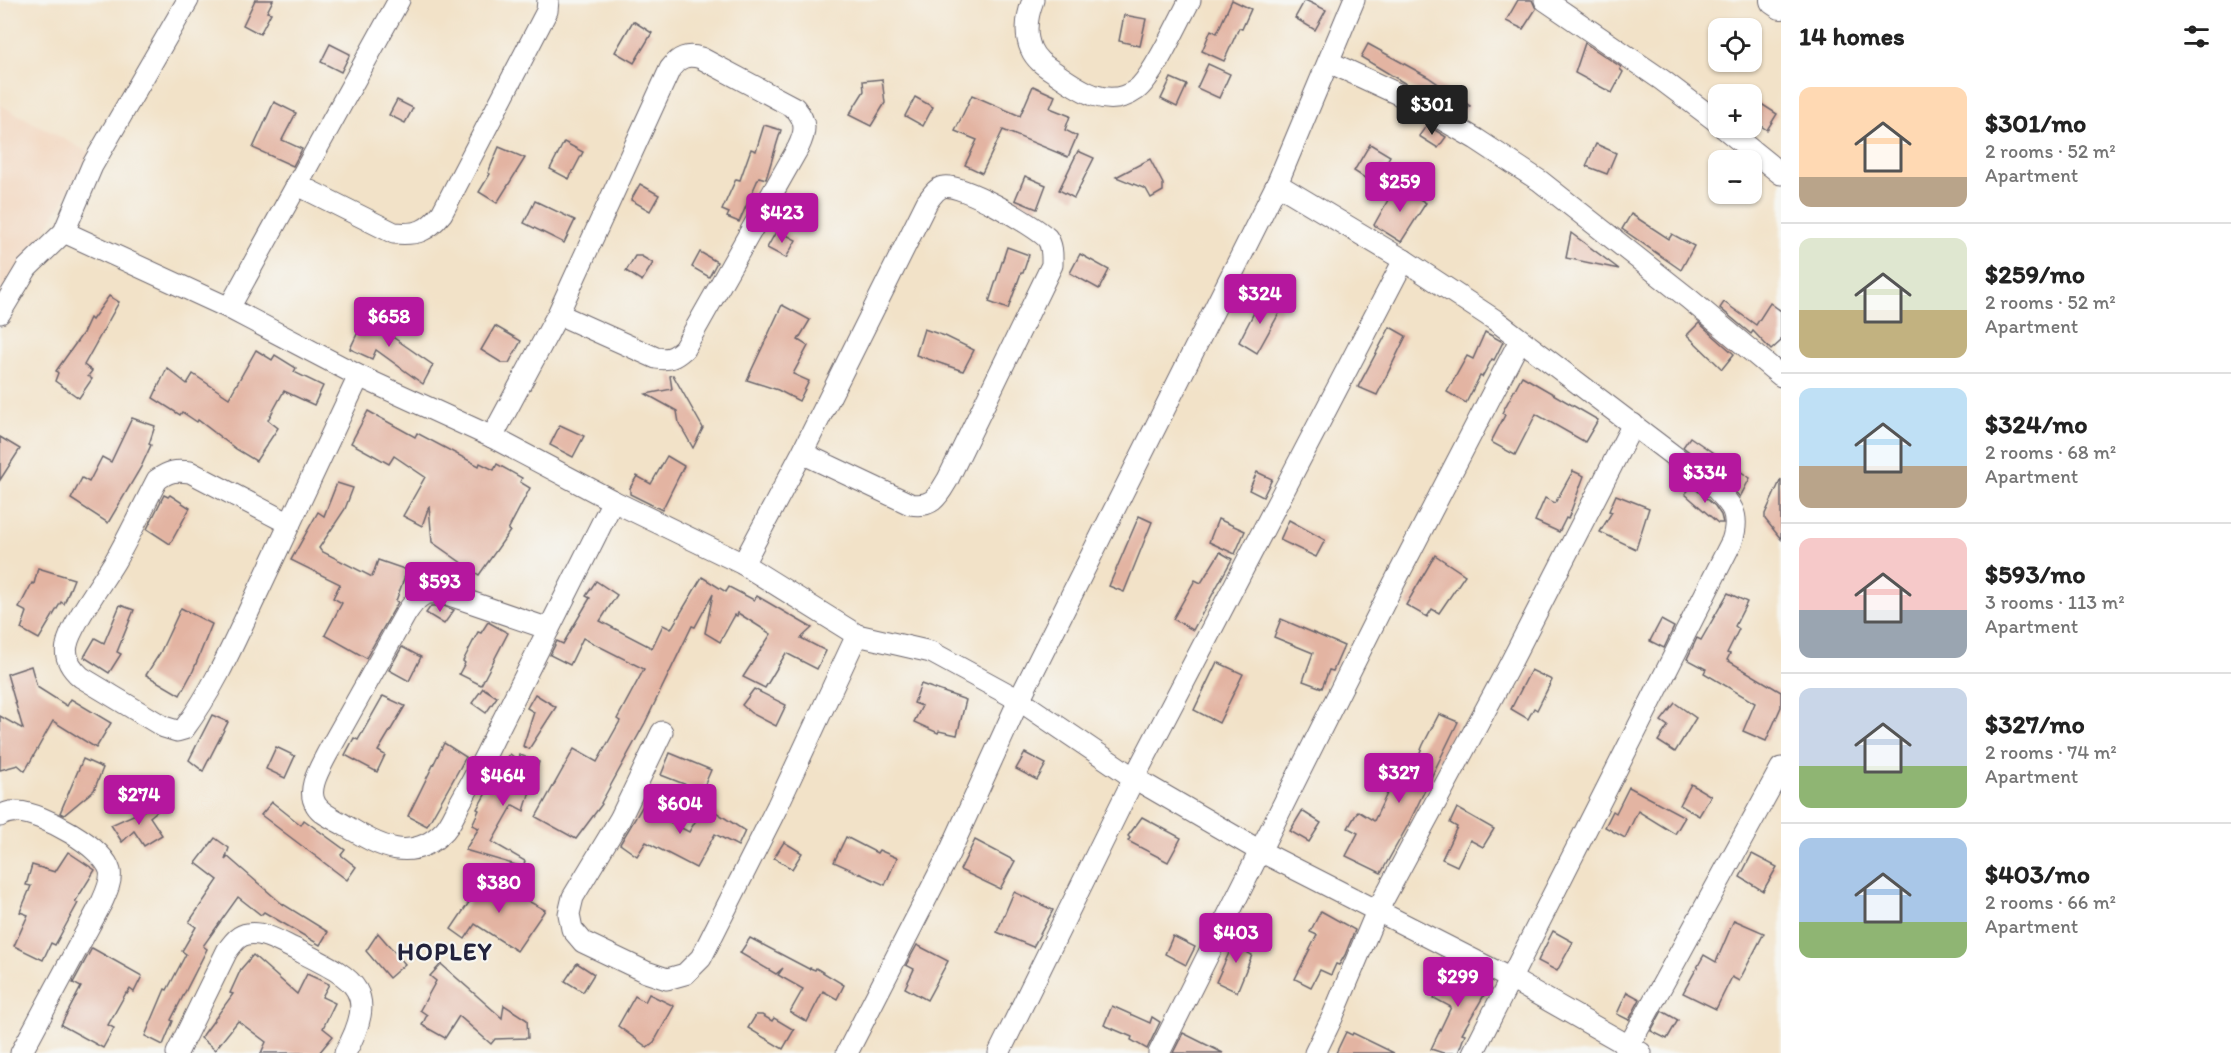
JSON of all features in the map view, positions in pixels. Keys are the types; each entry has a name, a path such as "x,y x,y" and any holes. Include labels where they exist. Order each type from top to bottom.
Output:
{"main road":[{"path":"1775,0 1781,4"}],"street":[{"path":"0,313 27,268 64,232 92,166 188,0"},
{"path":"229,309 399,0"},
{"path":"298,185 393,234 408,235 422,232 432,225 442,213 542,21 548,0"},
{"path":"1033,0 1028,16 1027,32 1031,49 1039,62 1086,94 1105,97 1122,96 1136,90 1148,78 1190,0"},
{"path":"847,1053 948,856 1019,700 1277,184 1354,0"},
{"path":"1545,0 1662,80 1708,115"},
{"path":"492,437 558,314 670,69 676,62 691,56 701,58 795,108 802,116 805,124 804,135 798,148 684,349 677,356 666,360 656,358 558,314"},
{"path":"1329,62 1398,94 1476,139 1540,182 1688,298 1781,375"},
{"path":"1736,138 1781,174"},
{"path":"1277,184 1404,260 1495,320 1712,485 1732,505 1735,517 1736,531 1732,541 1473,1053"},
{"path":"743,564 802,453 927,202 936,190 945,186 971,192 1034,228 1048,240 1052,252 1052,265 948,479 933,501 921,506 910,504 802,453"},
{"path":"64,232 229,309 359,376 492,437 613,501 743,564 857,635 931,652 1019,700 1134,778 1260,851 1511,979 1632,1050 1781,768"},
{"path":"999,1053 1134,778 1404,260"},
{"path":"1158,1053 1389,592 1520,340"},
{"path":"290,524 190,472 179,470 168,472 158,480 116,560 74,629 67,645 67,657 73,670 164,727 177,731 184,729 212,687 290,524 359,376"},
{"path":"1315,1053 1377,911 1508,670 1633,424"},
{"path":"549,629 447,594 432,591 422,595 413,602 405,615 327,754 316,777 313,793 316,805 325,813 377,844 396,850 432,842 446,829 549,629 613,501"},
{"path":"662,732 620,819 573,897 569,914 573,929 583,942 646,972 667,979 685,974 701,958 777,807 857,635"},
{"path":"0,816 18,812 34,815 65,830 91,846 105,860 110,872 108,887 102,902 21,1053"},
{"path":"177,1053 227,951 236,939 248,934 263,935 278,941 333,968 349,980 358,992 362,1008 359,1025 345,1053"}],"shaded area":[{"path":"0,105 92,154 0,303"}],"building":[{"path":"255,0 273,0 267,12 271,13 260,34 243,25"},
{"path":"1232,0 1251,9 1242,29 1239,28 1224,61 1202,51 1211,30 1217,33"},
{"path":"1305,0 1326,10 1315,30 1295,18"},
{"path":"1518,0 1532,0 1536,9 1523,29 1506,21"},
{"path":"1124,15 1146,19 1140,46 1119,41"},
{"path":"633,21 652,33 634,63 615,52"},
{"path":"1585,43 1621,67 1623,72 1612,93 1575,73"},
{"path":"330,44 350,54 341,72 321,62"},
{"path":"1368,44 1428,77 1470,106 1462,116 1361,57"},
{"path":"1208,64 1230,74 1219,98 1197,88"},
{"path":"1171,78 1187,85 1177,107 1161,99"},
{"path":"882,79 885,103 871,126 849,115 864,91 863,81"},
{"path":"1033,86 1055,96 1050,108 1070,116 1065,130 1077,136 1068,157 1003,130 982,173 965,165 977,140 955,131 972,95 1020,116"},
{"path":"915,97 933,107 923,126 905,116"},
{"path":"397,100 413,108 405,123 389,115"},
{"path":"274,102 296,113 282,140 302,149 293,166 253,148"},
{"path":"1762,104 1777,114 1767,130 1762,127"},
{"path":"764,125 781,130 766,179 759,177 739,222 727,217 729,213 722,210 736,179 740,180 751,149 756,151"},
{"path":"1427,125 1446,137 1438,148 1419,136"},
{"path":"564,142 583,152 569,179 550,169"},
{"path":"1370,144 1390,156 1374,184 1354,171"},
{"path":"1596,144 1616,153 1607,174 1586,166"},
{"path":"499,147 525,158 497,203 479,192 490,174 488,173"},
{"path":"1078,151 1094,158 1074,198 1059,190"},
{"path":"1150,159 1163,184 1163,191 1151,198 1146,189 1116,177"},
{"path":"1025,176 1046,185 1037,209 1015,200"},
{"path":"640,184 659,195 650,211 631,200"},
{"path":"1397,184 1426,203 1401,242 1374,225"},
{"path":"535,201 575,220 564,243 524,223"},
{"path":"1631,214 1669,239 1672,234 1694,246 1681,270 1622,229"},
{"path":"777,230 796,240 786,258 767,248"},
{"path":"1571,233 1619,269 1566,258"},
{"path":"1007,247 1029,255 1008,309 989,302"},
{"path":"700,252 717,262 709,277 692,267"},
{"path":"1080,254 1109,270 1099,289 1070,273"},
{"path":"635,256 641,256 653,263 642,281 626,271"},
{"path":"109,296 119,302 84,365 92,371 88,376 92,379 79,398 55,381 58,373 56,371 83,333 90,318 92,320"},
{"path":"1262,297 1282,308 1257,353 1239,342"},
{"path":"1724,302 1756,325 1770,303 1781,311 1781,341 1771,350 1753,331 1751,334 1720,308"},
{"path":"782,305 810,320 798,340 808,346 793,374 809,381 799,401 778,390 747,380"},
{"path":"367,313 388,323 384,331 433,365 423,384 376,350 372,359 350,349"},
{"path":"1699,323 1734,354 1722,369 1687,335"},
{"path":"495,326 521,341 509,363 502,363 481,350"},
{"path":"1390,327 1406,336 1377,395 1358,387"},
{"path":"924,329 974,350 963,371 916,355"},
{"path":"1485,332 1503,342 1494,360 1492,359 1482,377 1480,376 1466,403 1447,392 1467,356 1473,359"},
{"path":"256,350 272,360 275,355 296,368 294,372 323,386 314,405 284,391 268,420 278,428 256,461 198,420 197,422 182,412 180,415 153,398 167,368 187,384 193,374 229,398"},
{"path":"673,375 703,428 693,448 679,423 677,411 646,394 672,389 670,376"},
{"path":"1522,376 1598,420 1585,442 1536,414 1515,455 1491,442 1505,415 1502,413"},
{"path":"368,411 415,437 417,433 479,466 480,463 494,470 497,464 522,478 520,482 530,488 508,530 510,531 479,575 432,542 429,506 422,526 403,516 425,477 394,456 389,464 351,443"},
{"path":"132,418 155,426 149,444 151,445 141,467 108,523 71,499 82,478 89,482 102,457 111,462"},
{"path":"560,425 584,436 573,457 550,445"},
{"path":"0,437 20,449 0,480"},
{"path":"1690,437 1750,478 1740,497 1720,475 1683,447"},
{"path":"667,456 684,466 662,510 630,494 630,488 637,476 651,484"},
{"path":"1573,471 1584,476 1568,519 1566,518 1559,532 1535,521 1545,498 1555,503"},
{"path":"1257,472 1272,479 1263,497 1249,490"},
{"path":"1781,479 1781,539 1765,519 1765,514"},
{"path":"337,483 353,488 345,509 319,548 321,551 372,577 378,560 407,570 396,601 398,602 366,658 325,635 342,603 333,598 340,584 291,560 318,512 324,516"},
{"path":"1692,486 1715,506 1723,523 1718,523 1685,494"},
{"path":"164,495 168,497 170,495 190,508 170,544 147,529"},
{"path":"1616,495 1649,508 1636,549 1600,532 1612,512 1609,511"},
{"path":"1139,516 1152,522 1124,592 1109,586"},
{"path":"1218,519 1245,531 1235,554 1209,542"},
{"path":"1289,520 1325,540 1316,557 1280,540"},
{"path":"1220,552 1232,559 1193,630 1173,619 1195,580 1201,583"},
{"path":"1435,555 1465,575 1439,613 1432,609 1427,617 1406,605"},
{"path":"38,568 74,579 64,604 61,602 39,639 21,629 27,612 19,608 32,583 34,584"},
{"path":"702,577 726,592 729,587 754,600 757,596 812,628 801,638 826,651 817,669 786,653 765,688 743,677 771,634 738,613 720,642 705,633 713,594 695,627 692,626 645,723 602,804 576,839 536,817 574,749 597,762 620,721 617,719 644,669 583,638 570,665 550,655 557,641 563,644 590,598 586,596 596,581 617,595 600,621 652,648 663,625 671,629"},
{"path":"1728,593 1747,602 1735,626 1739,629 1727,653 1730,654 1727,660 1781,692 1781,707 1766,741 1743,731 1755,703 1704,673 1706,669 1687,659 1697,638 1701,640"},
{"path":"120,605 134,610 117,652 121,654 109,673 84,657 95,638 104,643"},
{"path":"431,606 444,606 454,610 444,624 426,613"},
{"path":"181,608 212,624 193,671 180,695 146,675 160,653"},
{"path":"1281,619 1344,646 1333,671 1329,670 1322,688 1303,681 1313,653 1274,637"},
{"path":"1661,620 1674,627 1664,648 1650,641"},
{"path":"488,622 508,633 481,685 459,674 478,632 481,633"},
{"path":"402,647 421,657 409,681 389,670"},
{"path":"1217,662 1243,674 1219,723 1194,710"},
{"path":"31,666 37,687 67,706 71,699 111,723 96,748 53,721 25,771 18,765 0,770 0,716 23,729 7,674"},
{"path":"1531,670 1552,680 1537,710 1534,708 1528,719 1511,709"},
{"path":"921,684 966,700 957,735 939,731 938,733 914,722 922,706 914,703"},
{"path":"483,688 497,697 486,713 472,703"},
{"path":"754,689 786,705 776,726 751,713 742,705"},
{"path":"535,694 556,707 529,749 523,746 534,712 527,708"},
{"path":"383,696 405,706 378,751 385,755 377,772 345,755 354,738 358,740"},
{"path":"1675,703 1696,718 1675,752 1658,741 1668,726 1661,721"},
{"path":"1439,714 1458,722 1408,825 1381,873 1346,856 1358,833 1348,828 1358,811 1374,821 1393,781 1406,787 1423,745"},
{"path":"212,715 228,722 203,771 189,760"},
{"path":"444,743 466,757 427,826 408,816"},
{"path":"276,747 295,756 285,778 266,769"},
{"path":"670,753 711,770 702,791 661,775"},
{"path":"1025,753 1046,764 1037,780 1016,769"},
{"path":"510,754 518,760 520,755 539,762 524,811 513,805 492,842 525,861 523,867 465,850 479,828 472,825 479,810 477,809 493,778"},
{"path":"83,759 103,768 94,790 64,815 60,813"},
{"path":"1691,784 1711,796 1699,816 1680,805"},
{"path":"1629,787 1685,817 1675,834 1638,811 1625,838 1605,827 1613,811 1616,813"},
{"path":"272,802 301,825 304,820 345,850 341,855 356,867 347,880 261,815"},
{"path":"160,803 162,807 150,817 162,835 144,846 134,831 122,842 111,825"},
{"path":"705,805 745,831 738,846 715,834 696,868 646,842 637,856 620,844 642,807 689,832"},
{"path":"1457,808 1494,829 1483,847 1470,840 1457,866 1442,859 1457,827 1450,823"},
{"path":"1302,811 1321,823 1309,842 1290,831"},
{"path":"1142,817 1181,838 1168,862 1128,841 1130,838 1128,836"},
{"path":"846,837 877,853 879,850 897,858 885,885 834,862"},
{"path":"215,838 229,848 225,860 228,857 281,903 328,932 320,945 264,912 261,915 238,897 203,946 207,949 171,1020 173,1021 163,1045 145,1036 165,989 167,990 186,954 182,951 196,927 189,922 218,880 196,863"},
{"path":"975,840 1015,861 1000,889 960,870"},
{"path":"784,842 802,853 792,869 774,858"},
{"path":"68,852 95,870 75,902 78,903 55,945 51,943 43,960 14,946 28,915 20,912 31,886 26,885 32,865 55,872"},
{"path":"1752,854 1777,867 1763,891 1740,877"},
{"path":"480,875 545,910 517,951 475,924 465,939 451,929 476,892 472,890"},
{"path":"1014,892 1053,910 1033,947 997,932"},
{"path":"1321,911 1355,930 1339,965 1336,964 1331,975 1320,970 1311,987 1295,979 1317,935 1310,932"},
{"path":"1734,920 1764,933 1739,981 1732,977 1716,1009 1683,993 1704,955 1716,962"},
{"path":"1553,931 1573,942 1557,971 1538,961"},
{"path":"378,933 405,964 389,978 366,951"},
{"path":"1237,935 1253,944 1248,953 1252,955 1237,992 1216,982"},
{"path":"1173,936 1195,947 1186,965 1165,954"},
{"path":"750,938 809,969 815,970 816,968 844,985 837,999 823,991 807,1022 790,1012 803,989 778,975 783,968 776,974 740,953"},
{"path":"917,945 948,961 927,1000 905,988 914,969 906,965"},
{"path":"92,948 142,976 134,992 130,989 126,993 108,1025 114,1028 103,1048 61,1025 81,987 73,983"},
{"path":"253,955 297,994 307,974 329,984 322,997 335,1003 323,1028 333,1036 319,1053 261,1053 266,1042 238,1021 215,1050 201,1038 233,994 230,993 241,969"},
{"path":"577,963 594,974 583,992 565,981"},
{"path":"441,964 502,1018 504,1005 527,1020 528,1038 495,1039 491,1044 459,1016 445,1038 422,1025 427,1015 420,1010 436,981 430,976"},
{"path":"1450,967 1490,985 1462,1033 1465,1034 1458,1053 1443,1053 1431,1049 1451,1007 1434,998"},
{"path":"1627,992 1640,999 1629,1020 1617,1014"},
{"path":"649,994 674,1006 654,1042 647,1047 618,1026 635,996 645,1002"},
{"path":"1112,1006 1150,1023 1152,1017 1160,1022 1147,1049 1131,1040 1132,1037 1104,1025"},
{"path":"1662,1011 1678,1020 1667,1039 1651,1031"},
{"path":"756,1015 762,1015 772,1021 774,1018 794,1030 783,1049 748,1028"},
{"path":"1346,1032 1352,1035 1353,1033 1394,1053 1336,1053"},
{"path":"1183,1033 1223,1053 1173,1053"}],"district":[{"name":"HOPLEY","path":"445,952"}]}
